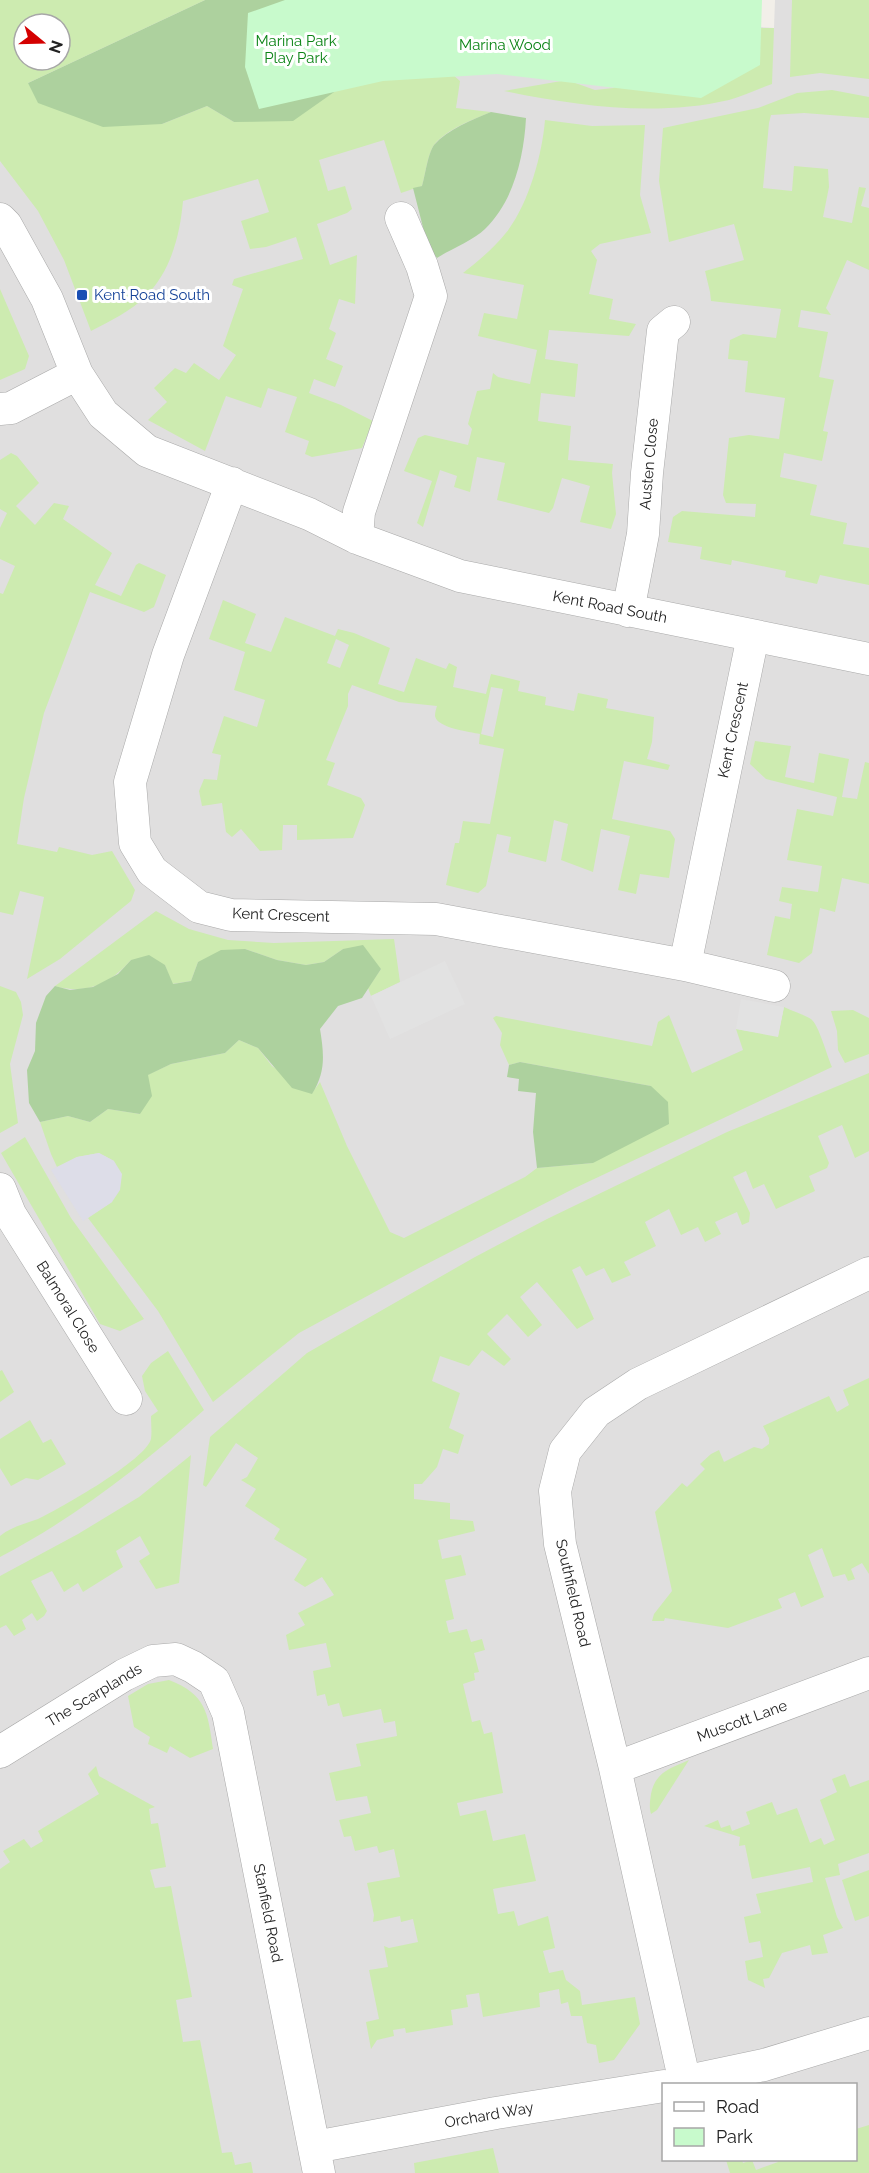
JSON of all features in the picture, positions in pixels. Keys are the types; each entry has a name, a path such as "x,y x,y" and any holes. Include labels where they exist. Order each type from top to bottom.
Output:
{"street":[{"path":"357,538 359,512 432,296 401,218"},
{"name":"Kent Road South","path":"0,219 6,225 47,299 77,374 103,414 147,451 309,514 357,538 460,576 869,659"},
{"name":"Austen Close","path":"628,611 643,534 647,473 663,331 674,322"},
{"path":"0,409 11,408 77,374"},
{"name":"Kent Crescent","path":"232,483 168,655 129,782 135,843 152,871 199,907 231,915 436,919 685,965 774,986"},
{"name":"Kent Crescent","path":"685,965 753,636"},
{"name":"Balmoral Close","path":"3,1208 126,1399"},
{"name":"Southfield Road","path":"674,2083 615,1768 560,1544 555,1491 565,1451 596,1412 638,1384 869,1273"},
{"name":"The Scarplands","path":"0,1752 124,1675 153,1660 176,1659 194,1667"},
{"name":"Stanfield Road","path":"194,1667 214,1681 228,1713 317,2160"},
{"name":"Muscott Lane","path":"615,1768 869,1673"},
{"name":"Orchard Way","path":"679,2083 764,2066 869,2033"},
{"name":"Orchard Way","path":"317,2160 496,2113 662,2086"}],"shaded area":[{"path":"386,0 774,28 775,0 869,0 869,2173 0,2173 0,96"},
{"path":"445,961 465,1004 390,1039 371,996"},
{"path":"741,999 784,1007 778,1037 736,1029"},
{"path":"99,1153 114,1161 122,1174 120,1190 112,1202 83,1221 51,1170 77,1157"}],"green space":[{"path":"0,0 205,0 72,62 72,12 12,12 12,72 51,72 28,83 162,124 207,106 234,122 386,0 436,60 460,81 456,108 491,112 460,126 439,139 430,153 422,186 401,193 384,140 319,160 328,191 345,186 352,209 317,224 330,265 357,255 355,304 339,299 329,329 336,333 326,359 343,366 335,387 314,379 309,393 341,405 373,421 362,448 312,457 305,454 309,441 285,432 297,397 268,388 261,408 226,396 205,451 148,420 167,402 154,388 175,368 186,373 194,363 219,380 236,355 223,346 243,289 232,285 234,279 303,259 296,237 266,247 250,249 241,221 269,212 258,179 183,201 173,252 155,286 134,306 91,331 64,260 38,211 0,161"},
{"path":"205,0 386,0 337,90 293,121 234,122 207,106 162,124 103,127 38,103 28,83 51,72 72,72 72,62"},
{"name":"Marina Park Play Park","path":"285,0 762,0 760,65 701,98 497,74 383,81 259,109 245,67 248,13"},
{"path":"792,0 869,0 869,79 820,73 790,77"},
{"path":"761,28 774,28 772,84 729,100 673,108 616,108 504,91 567,80 595,90 613,88"},
{"path":"832,90 869,97 869,118 804,113 771,115 763,188 792,191 794,166 828,169 829,187 823,217 852,223 859,187 866,188 861,206 869,208 869,270 847,260 826,308 831,315 801,310 798,327 828,332 819,377 834,380 823,431 828,432 822,461 784,453 780,477 817,485 810,515 847,523 843,544 869,548 869,585 820,575 817,584 785,577 786,571 732,560 731,565 700,559 702,547 668,542 673,517 682,511 755,517 756,504 726,503 723,495 729,438 749,435 779,439 785,398 745,392 748,361 728,359 730,340 743,334 776,338 781,309 711,301 705,271 744,260 734,224 669,242 659,181 663,128 758,108 797,93"},
{"path":"491,112 526,118 523,147 516,177 503,205 485,229 469,241 437,258 428,247 413,188 422,186 430,153 440,139"},
{"path":"545,120 592,126 645,125 640,195 651,233 600,244 591,251 597,260 589,294 613,299 609,319 636,324 629,336 549,330 545,359 578,364 575,397 541,393 538,421 571,426 568,460 613,464 616,514 611,529 580,522 590,486 562,478 553,508 549,513 497,500 505,463 477,457 470,492 454,487 457,476 440,470 423,527 417,523 432,481 404,471 418,438 425,435 468,445 472,429 468,424 477,391 490,389 493,373 498,377 530,384 537,350 478,336 484,313 517,319 524,285 463,273 501,239 521,209 533,180"},
{"path":"0,289 29,356 25,369 0,380"},
{"path":"11,453 17,456 39,483 16,506 35,525 54,503 69,506 63,519 112,553 95,585 121,596 139,563 166,575 154,607 144,612 90,592 44,713 24,798 17,844 57,852 59,847 92,855 112,851 135,890 131,901 60,959 27,979 44,897 20,891 13,915 0,912 0,593 3,594 15,566 0,559 0,528 7,513 0,509 0,460"},
{"path":"223,600 256,614 245,643 271,652 285,617 335,636 338,629 354,633 390,648 378,684 404,692 416,658 446,669 449,663 457,667 453,687 486,694 491,674 520,681 518,691 546,697 545,705 574,711 578,693 608,699 606,708 654,717 652,742 647,759 670,765 668,770 624,761 612,819 670,831 675,839 669,878 640,874 636,894 618,890 630,836 601,829 593,872 561,860 568,824 554,820 546,862 508,852 511,837 497,834 486,886 478,893 446,885 455,843 459,843 463,821 490,824 504,749 479,744 480,734 441,724 435,716 437,706 399,702 352,685 348,694 348,706 326,760 335,763 327,785 361,798 365,805 353,838 297,840 297,825 283,825 282,850 260,851 241,829 232,837 226,832 222,803 202,806 199,791 204,779 217,780 221,755 212,753 224,716 257,727 265,700 234,690 245,652 209,639","holes":["336,639 349,645 340,668 327,663","491,687 503,689 493,737 481,734"]},
{"path":"755,741 791,746 785,777 814,783 819,753 849,759 842,797 857,799 865,762 869,763 869,884 842,878 835,912 820,908 812,953 799,963 767,955 775,916 790,919 792,904 779,901 782,887 818,892 822,866 787,860 797,809 833,816 837,797 766,779 750,764"},
{"path":"156,911 189,929 228,940 274,943 394,939 400,982 371,996 368,988 381,969 343,949 324,962 306,965 277,960 245,949 198,962 191,981 172,984 165,965 131,960 115,975 97,985 77,989 55,986"},
{"path":"363,945 381,969 362,998 338,1006 320,1029 323,1063 320,1078 312,1094 292,1088 258,1048 239,1040 225,1053 171,1064 148,1075 152,1096 140,1114 108,1109 90,1122 68,1116 40,1122 29,1103 27,1070 35,1051 36,1023 46,996 55,986 70,990 93,987 118,974 131,960 149,955 165,965 173,984 191,981 198,962 221,950 245,949 277,960 306,965 324,962 343,949"},
{"path":"0,986 16,992 21,1002 23,1015 10,1064 18,1123 0,1133"},
{"path":"784,1007 814,1022 832,1067 575,1188 419,1268 299,1333 213,1402 158,1311 88,1218 112,1202 114,1161 99,1153 77,1157 57,1167 40,1122 68,1116 90,1122 108,1109 140,1114 147,1075 171,1064 225,1053 239,1040 258,1048 272,1066 312,1093 320,1082 347,1146 390,1232 404,1238 525,1177 537,1168 593,1163 651,1086 520,1062 509,1065 500,1045 502,1033 493,1018 496,1016 652,1046 658,1022 669,1015 692,1073 743,1050 736,1029 778,1036"},
{"path":"853,1010 869,1018 869,1054 845,1063 838,1050 837,1031 831,1011"},
{"path":"520,1062 651,1086 668,1102 669,1124 593,1163 537,1168 533,1132 536,1093 518,1091 519,1079 507,1077 509,1065"},
{"path":"869,1073 869,1151 855,1158 842,1125 818,1136 829,1163 827,1168 809,1176 815,1191 776,1209 764,1184 753,1189 746,1171 733,1177 750,1213 749,1222 742,1225 737,1212 715,1222 721,1234 705,1242 698,1227 681,1235 669,1209 645,1222 656,1246 624,1262 631,1275 612,1283 604,1268 586,1276 580,1266 572,1270 594,1319 577,1329 537,1282 520,1297 542,1325 528,1337 507,1314 487,1334 511,1359 504,1366 482,1350 469,1366 440,1356 432,1381 460,1393 449,1428 464,1435 458,1454 443,1449 437,1467 422,1484 414,1484 414,1499 450,1503 450,1519 473,1521 475,1531 438,1540 442,1559 461,1555 466,1575 445,1580 454,1619 446,1621 449,1633 467,1629 471,1642 482,1639 485,1650 474,1653 479,1672 474,1673 475,1680 463,1684 472,1722 480,1720 484,1734 492,1732 503,1793 457,1803 460,1816 486,1810 493,1841 525,1834 536,1881 493,1889 498,1914 514,1911 518,1926 548,1916 555,1948 543,1951 549,1973 563,1970 566,1980 580,1991 582,2005 635,1997 640,2024 614,2060 599,2063 596,2045 587,2043 582,2016 571,2016 568,2002 561,2004 559,1989 539,1993 540,2007 483,2017 479,1993 466,1995 468,2007 451,2010 453,2025 406,2033 405,2028 393,2030 394,2036 377,2040 371,2049 366,2022 379,2019 369,1970 388,1967 384,1946 389,1948 418,1942 413,1919 401,1922 400,1916 373,1922 374,1915 367,1883 400,1877 394,1849 379,1853 377,1846 355,1851 351,1836 344,1837 339,1820 371,1813 367,1796 336,1801 329,1773 361,1766 356,1744 397,1736 395,1721 384,1723 381,1709 343,1717 339,1703 328,1706 325,1694 317,1696 313,1671 331,1667 326,1643 289,1650 286,1635 305,1625 298,1613 334,1595 322,1577 305,1587 294,1580 307,1559 274,1539 280,1529 245,1506 256,1489 241,1480 247,1477 258,1458 236,1443 206,1487 203,1485 210,1437 307,1353 475,1257 547,1219 727,1132"},
{"path":"25,1137 71,1218 144,1319 120,1331 100,1324 1,1153"},
{"path":"168,1351 204,1410 106,1490 55,1525 0,1557 0,1536 4,1533 38,1519 82,1495 119,1471 146,1448 151,1439 151,1416 158,1411 145,1391 142,1376 151,1363"},
{"path":"2,1370 14,1392 0,1402 0,1371"},
{"path":"869,1378 869,1574 862,1563 851,1569 855,1579 848,1581 845,1574 833,1577 822,1548 808,1555 824,1597 801,1607 795,1592 778,1599 782,1608 728,1628 665,1618 664,1621 652,1621 654,1614 672,1591 655,1512 682,1483 687,1487 705,1469 700,1464 711,1454 719,1450 724,1462 754,1447 762,1449 769,1444 769,1438 763,1426 829,1396 837,1412 849,1405 843,1390"},
{"path":"30,1420 43,1443 51,1439 66,1464 38,1480 26,1478 11,1486 0,1468 0,1439"},
{"path":"191,1455 179,1583 156,1589 139,1561 150,1554 140,1536 116,1551 123,1567 83,1592 78,1583 64,1592 52,1571 31,1581 47,1611 44,1616 37,1621 32,1613 22,1620 26,1629 14,1636 6,1625 0,1628 0,1576 78,1534 139,1497"},
{"path":"169,1680 198,1698 207,1715 213,1749 190,1758 170,1746 167,1753 148,1744 150,1737 134,1727 128,1696 148,1684"},
{"path":"689,1760 657,1810 651,1814 651,1794 656,1781 665,1772"},
{"path":"96,1766 99,1776 155,1807 149,1809 151,1824 158,1823 166,1867 150,1870 155,1888 171,1886 192,1997 176,2000 183,2042 200,2040 222,2153 232,2152 235,2165 251,2162 253,2173 0,2173 0,1869 10,1862 3,1851 24,1839 31,1848 43,1841 38,1831 99,1794 88,1774"},
{"path":"845,1774 850,1787 869,1780 869,1853 838,1864 840,1875 825,1878 837,1917 843,1928 823,1935 828,1953 812,1955 810,1945 782,1953 769,1978 763,1979 765,1988 748,1980 745,1961 763,1957 760,1941 749,1943 744,1917 761,1913 756,1894 813,1882 810,1867 752,1879 745,1845 739,1846 740,1837 704,1826 718,1820 721,1828 730,1825 732,1831 750,1824 746,1812 772,1802 777,1815 797,1808 810,1843 821,1838 824,1845 835,1840 820,1800 837,1792 832,1779"},
{"path":"869,1870 869,1916 855,1921 842,1880"},
{"path":"869,2125 869,2173 730,2173 726,2161 742,2161 743,2163 752,2161 756,2170 778,2161 857,2161 857,2129"},
{"path":"493,2148 499,2173 415,2173 414,2163"}],"place":[{"name":"Kent Road South","path":"82,295"}],"park label":[{"name":"Marina Wood","path":"505,45"}]}
